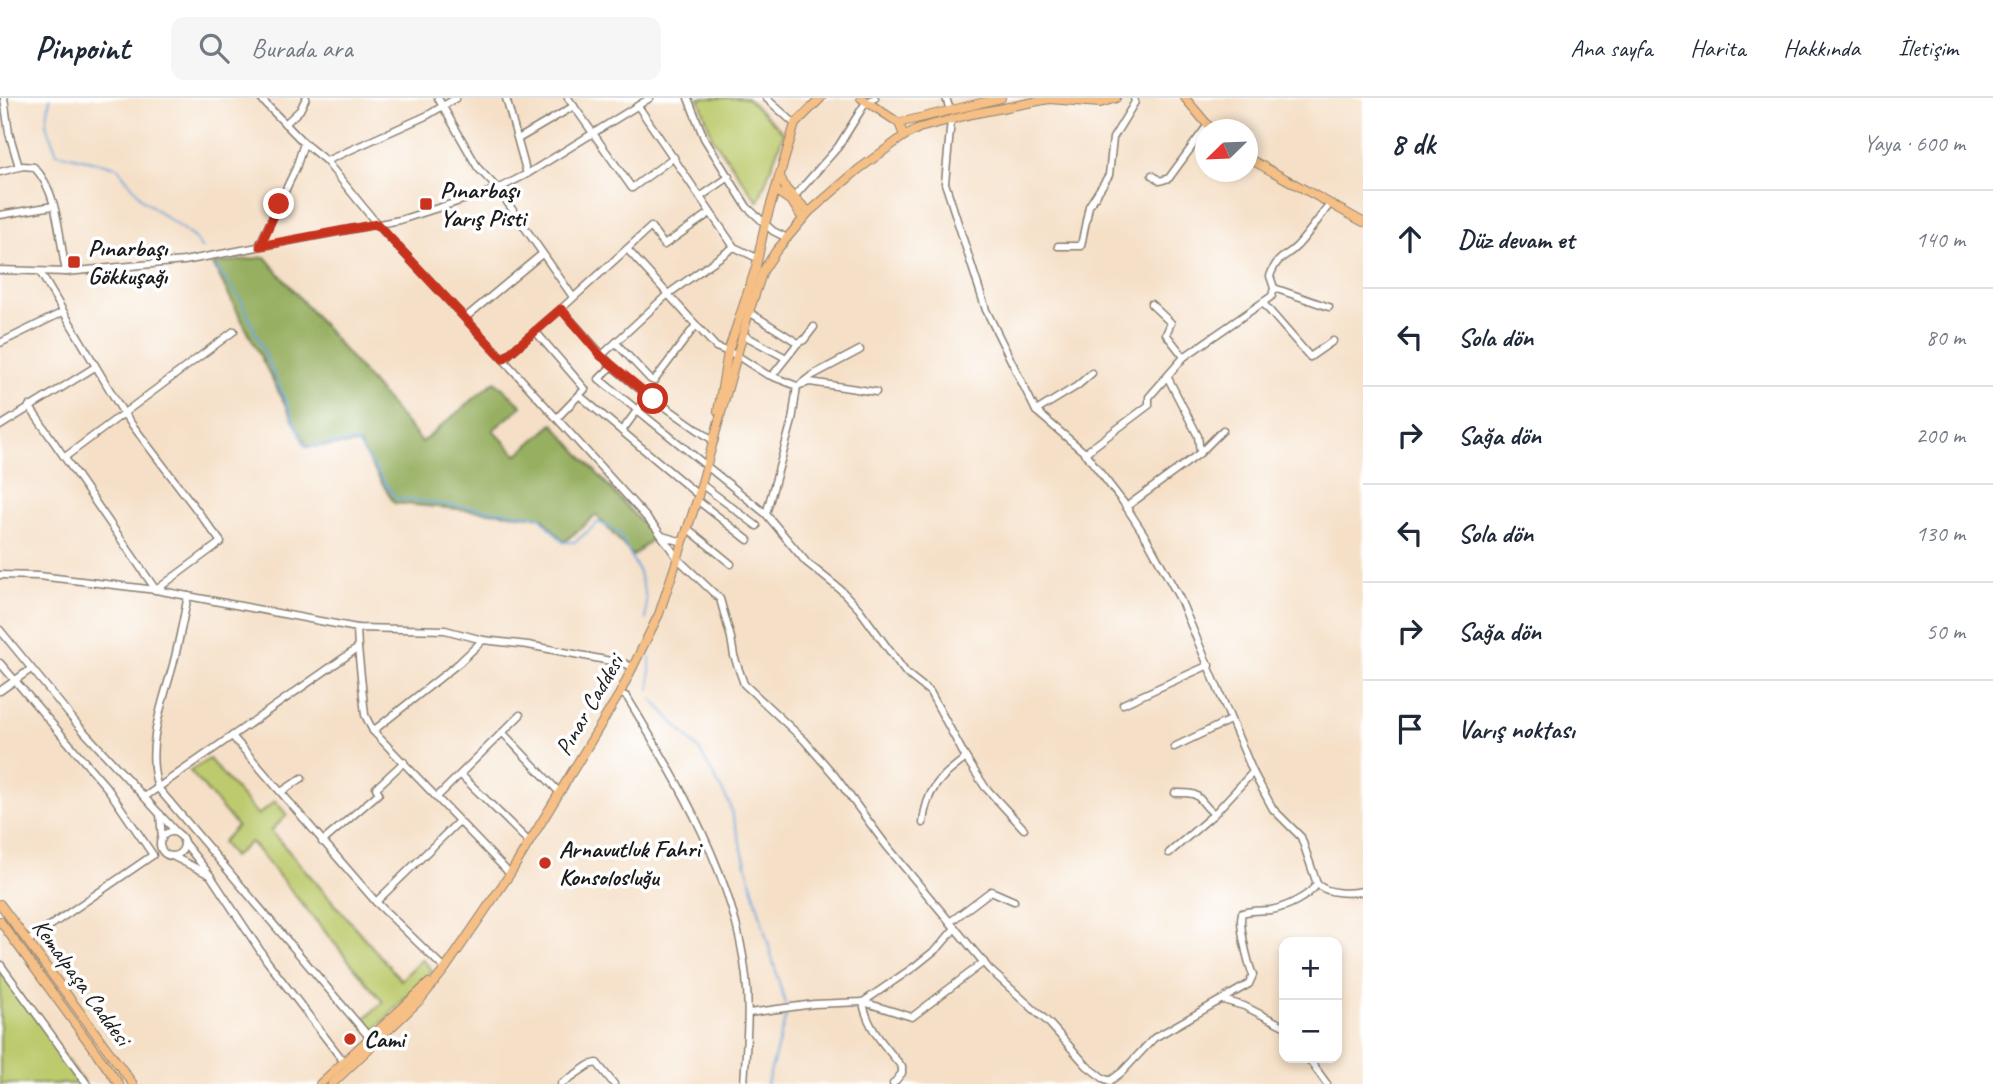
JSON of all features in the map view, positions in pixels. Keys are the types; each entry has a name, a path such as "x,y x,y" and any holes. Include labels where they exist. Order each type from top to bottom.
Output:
{"main road":[{"name":"Pınar Caddesi","path":"732,354 749,312 765,224 795,124 821,98"},
{"path":"899,123 948,102 1000,98"},
{"path":"759,265 806,215 859,169 919,128 1049,99 1100,103 1116,98"},
{"path":"1185,98 1202,119"},
{"path":"864,100 899,123 904,136"},
{"path":"1258,164 1363,222"},
{"path":"780,176 786,189 806,215"},
{"path":"776,191 806,215"},
{"name":"Pınar Caddesi","path":"333,1084 421,999 445,970 510,874 620,693 659,614 678,559 707,464 732,354 759,265"},
{"name":"Kemalpaşa Caddesi","path":"0,904 134,1084"},
{"name":"Kemalpaşa Caddesi","path":"0,921 119,1084"},
{"name":"Pınar Caddesi","path":"320,1084 445,970"}],"street":[{"path":"4,98 9,132 19,167"},
{"path":"260,98 304,143 326,161 377,224 557,418 662,536 678,559 720,599 744,684 804,740 835,776 886,845 984,962 1102,1078 1112,1082 1154,1038 1249,984 1252,979 1239,919 1242,913 1288,905 1317,884"},
{"path":"285,124 300,110 306,98"},
{"path":"438,98 478,168 498,189 573,298"},
{"path":"326,161 428,116 456,98"},
{"path":"506,98 527,174"},
{"path":"568,98 632,188 674,157"},
{"path":"0,270 66,272 184,261 400,220 498,189 650,98"},
{"path":"688,98 704,138 747,207 765,224 787,237"},
{"path":"766,98 795,124"},
{"path":"794,197 838,147 864,100 876,98"},
{"path":"1058,246 1081,246 1089,206 1109,175 1113,138 1135,102 1134,98"},
{"path":"517,139 574,106"},
{"path":"638,106 734,247 759,265"},
{"path":"951,120 945,183 986,310 1036,411 1085,453 1126,506 1180,599 1253,772 1273,808 1301,837 1317,884 1330,891 1363,891"},
{"path":"260,246 296,168 304,143"},
{"path":"1152,174 1160,181 1169,178 1195,146"},
{"path":"0,172 19,167 34,167 43,176 53,206 66,272"},
{"path":"700,197 729,177"},
{"path":"1085,453 1149,405 1149,397 1184,357 1272,296 1275,288 1270,276 1275,264 1295,248 1330,204"},
{"path":"0,215 53,206"},
{"path":"503,359 651,227 664,245 710,213"},
{"path":"601,356 668,294 734,247"},
{"path":"627,249 716,347 797,386 810,383 876,391"},
{"path":"465,318 542,254"},
{"path":"40,272 124,414 221,542 156,590"},
{"path":"1275,288 1329,307"},
{"path":"1263,303 1310,357 1333,341"},
{"path":"1151,304 1171,323 1166,334 1184,357"},
{"path":"561,309 612,366 714,438"},
{"path":"0,343 63,312"},
{"path":"749,312 799,343"},
{"path":"616,343 654,381 696,325"},
{"path":"772,376 814,327"},
{"path":"65,457 234,331"},
{"path":"535,331 585,389 557,418"},
{"path":"742,334 786,358"},
{"path":"766,514 792,421 797,386 860,350"},
{"path":"612,366 598,379 766,514 806,562 841,590 859,609 906,673 930,692 985,787 1024,829"},
{"path":"0,426 95,367"},
{"path":"1036,411 1077,386 1092,373"},
{"path":"1168,378 1198,436 1200,453"},
{"path":"622,431 649,394"},
{"path":"580,396 748,540"},
{"path":"29,406 156,590"},
{"path":"1126,506 1200,453 1223,430"},
{"path":"701,484 757,526"},
{"path":"687,528 731,564"},
{"path":"662,536 683,542"},
{"path":"0,575 39,576 156,590 357,628 445,630 483,640 528,645 626,664 633,668"},
{"path":"188,596 156,729 152,755 158,788 370,1038"},
{"path":"357,628 365,715 373,731 510,874"},
{"path":"0,630 77,724 146,796 181,838 210,875 267,961 344,1062"},
{"path":"373,731 459,663 483,640"},
{"path":"146,796 358,648"},
{"path":"0,663 108,789 153,855"},
{"path":"1124,705 1209,665"},
{"path":"0,691 31,669"},
{"path":"620,693 627,697 700,827 740,938 749,1013 744,1084"},
{"path":"437,797 520,715"},
{"path":"1174,747 1230,720"},
{"path":"503,733 559,792"},
{"path":"232,736 376,902 445,970"},
{"path":"923,823 925,803 936,785 946,772 966,758"},
{"path":"322,842 379,793 376,788 404,762"},
{"path":"1170,853 1214,814 1253,772"},
{"path":"461,775 528,842"},
{"path":"281,792 302,778"},
{"path":"1175,793 1198,795 1214,814"},
{"path":"160,814 162,850"},
{"path":"376,902 459,821"},
{"path":"162,839 167,833 181,838"},
{"path":"172,856 181,851 181,838"},
{"path":"28,941 162,850"},
{"path":"162,850 210,875"},
{"path":"863,1002 915,967 939,947 952,925 991,891 1014,901"},
{"path":"749,1013 814,1004 863,1002 912,1017 984,962"},
{"path":"0,964 87,1084"},
{"path":"1223,1000 1244,1006 1279,1024"},
{"path":"863,1002 865,1015 877,1036 902,1067 902,1073 893,1084"},
{"path":"561,1084 589,1065 597,1063 614,1084"},
{"path":"1312,1063 1327,1084"}],"green space":[{"path":"699,98 747,98 784,133 758,202 712,137"},
{"path":"265,257 422,442 495,381 522,406 493,430 517,455 553,424 654,537 633,556 596,515 564,542 542,517 394,503 359,444 307,447 213,264"},
{"path":"209,759 258,815 275,801 287,815 271,831 401,980 422,959 432,970 372,1033 362,1021 383,1002 251,842 233,857 222,842 237,826 190,771"},
{"path":"0,968 84,1084 0,1084"}],"waterway":[{"path":"50,98 46,125 57,153 117,167 143,200 194,238 202,249"},
{"path":"215,266 241,299 305,446 356,442 396,498 539,516 563,542 575,542 599,522 619,533 638,570 646,598 646,620"},
{"path":"650,658 650,689"},
{"path":"652,699 700,751 729,803 785,1004"},
{"path":"767,1084 787,1012"}],"place":[{"name":"Pınarbaşı Yarış Pisti","path":"426,204"},
{"name":"Pınarbaşı Gökkuşağı","path":"74,262"},
{"name":"Arnavutluk Fahri Konsolosluğu","path":"545,863"},
{"name":"Cami","path":"350,1039"}],"route":[{"path":"279,204 260,246 377,224 503,359 561,309 601,356 653,399"}]}
